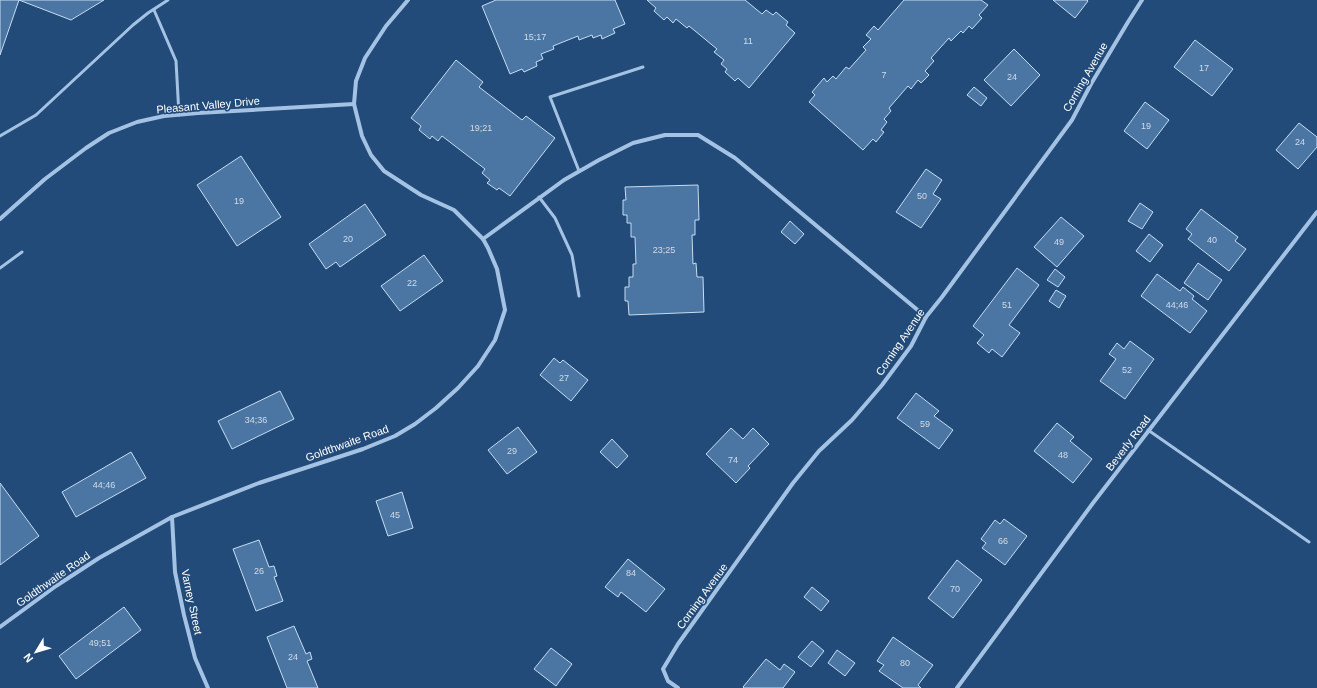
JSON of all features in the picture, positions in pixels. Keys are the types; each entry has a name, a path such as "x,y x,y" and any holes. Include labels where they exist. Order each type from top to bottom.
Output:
{"street":[{"name":"Goldthwaite Road","path":"0,627 56,586 99,558 172,517 259,483 364,449 395,436 415,424 436,408 458,388 478,366 495,340 505,310 497,269 483,240 454,210 421,195 384,171 371,155 362,136 354,104 356,81 365,58 386,26 408,0"},
{"name":"Corning Avenue","path":"678,688 668,681 663,669 686,633 793,483 819,451 852,420 904,356 926,317 1072,120 1102,66 1142,0"},
{"name":"Pleasant Valley Drive","path":"0,219 86,148 109,134 137,122 179,114 354,104"},
{"path":"483,240 539,197 564,180 633,143 665,135 698,135 736,158 926,317"},
{"name":"Beverly Road","path":"957,688 1148,430 1317,212"},
{"name":"Varney Street","path":"172,517 176,572 184,615 195,658 208,688"}],"lane":[{"path":"0,136 36,115 133,25 168,0"},
{"path":"154,10 176,61 179,114"},
{"path":"579,171 550,97 643,67"},
{"path":"539,197 555,218 572,255 579,296"},
{"path":"0,268 22,252"},
{"path":"1148,430 1309,542"}],"building":[{"path":"0,0 19,0 0,55"},
{"path":"19,0 104,0 71,20"},
{"path":"496,0 615,0 625,24 613,29 615,33 602,39 601,35 593,38 592,35 579,40 578,36 553,46 554,49 541,54 543,59 536,62 537,66 524,72 522,69 510,74 482,6"},
{"path":"647,0 745,0 762,14 766,10 773,15 776,12 788,22 786,25 795,33 749,88 738,78 735,81 725,72 727,69 721,64 724,60 714,52 717,49 689,26 687,28 676,19 673,23 667,17 664,20 654,11 656,8"},
{"path":"904,0 981,0 988,5 979,15 982,18 972,29 969,26 963,33 961,31 951,41 949,38 931,58 934,61 925,71 929,75 921,83 918,80 911,89 908,86 889,108 891,111 884,119 887,122 881,130 884,132 876,142 873,139 863,150 809,102 815,95 812,92 824,78 827,82 833,76 836,79 846,67 849,69 866,50 863,47 871,39 866,35 874,26 878,30"},
{"path":"1053,0 1087,0 1088,1 1075,18"},
{"path":"1195,40 1233,69 1212,96 1174,67"},
{"path":"1014,49 1040,75 1011,106 984,80"},
{"path":"456,60 483,82 479,87 522,120 526,116 555,138 510,196 499,188 497,190 487,183 490,180 482,173 485,169 442,136 438,141 432,136 430,139 419,130 421,126 411,118"},
{"path":"974,87 987,98 981,106 967,95"},
{"path":"1145,102 1169,120 1147,149 1124,131"},
{"path":"1299,123 1317,137 1317,147 1298,169 1276,150"},
{"path":"241,156 281,217 237,246 197,185"},
{"path":"926,169 942,180 933,194 941,199 921,228 896,212"},
{"path":"698,185 699,220 695,220 695,235 692,235 693,264 696,263 697,277 703,277 704,312 629,315 628,301 625,301 625,287 629,287 629,277 633,277 633,264 636,264 635,237 631,237 631,223 627,223 627,215 623,215 623,200 626,200 625,187"},
{"path":"1140,203 1153,212 1142,229 1128,221"},
{"path":"365,204 386,235 340,267 336,262 326,269 309,244"},
{"path":"1201,209 1238,237 1235,241 1246,249 1229,271 1188,239 1192,234 1186,229"},
{"path":"1061,217 1084,236 1057,267 1034,247"},
{"path":"790,221 804,234 795,244 781,232"},
{"path":"1149,234 1163,245 1150,262 1136,251"},
{"path":"424,255 443,281 400,311 381,286"},
{"path":"1198,263 1222,280 1208,300 1184,283"},
{"path":"1017,268 1039,285 1009,325 1020,333 1002,357 992,349 989,353 977,343 984,335 973,326"},
{"path":"1055,269 1065,277 1058,287 1047,280"},
{"path":"1157,274 1180,291 1183,287 1194,296 1192,299 1207,311 1190,333 1141,296"},
{"path":"1056,290 1066,296 1059,308 1049,301"},
{"path":"1130,341 1154,359 1125,399 1100,381 1116,359 1109,354 1117,343 1124,349"},
{"path":"554,358 560,363 563,360 588,380 571,401 540,375"},
{"path":"280,391 294,419 232,449 218,421"},
{"path":"916,393 939,411 934,416 953,430 939,449 897,418"},
{"path":"1057,423 1074,437 1070,441 1092,459 1073,483 1034,451"},
{"path":"518,427 537,452 507,474 488,450"},
{"path":"731,428 743,439 753,428 769,444 748,466 750,468 736,483 706,454"},
{"path":"612,439 628,456 617,468 600,452"},
{"path":"131,452 146,478 76,517 62,492"},
{"path":"0,483 39,536 0,565"},
{"path":"402,492 413,528 388,536 376,501"},
{"path":"1004,519 1027,536 1005,565 982,548 986,543 981,539 995,520 1000,524"},
{"path":"259,540 269,567 274,566 277,576 274,577 283,601 256,611 233,549"},
{"path":"628,559 665,589 646,612 621,592 618,597 605,587"},
{"path":"957,560 982,580 953,618 928,598"},
{"path":"812,587 829,601 821,611 804,597"},
{"path":"124,607 141,630 76,679 59,656"},
{"path":"294,626 306,654 310,652 312,659 307,661 318,688 287,688 267,637"},
{"path":"893,637 933,665 918,685 921,688 903,688 879,671 884,665 877,661"},
{"path":"812,641 824,651 811,667 798,657"},
{"path":"551,648 572,664 556,686 534,669"},
{"path":"837,650 855,663 845,676 828,663"},
{"path":"766,659 780,670 784,664 795,672 783,688 744,688 743,687"}]}
